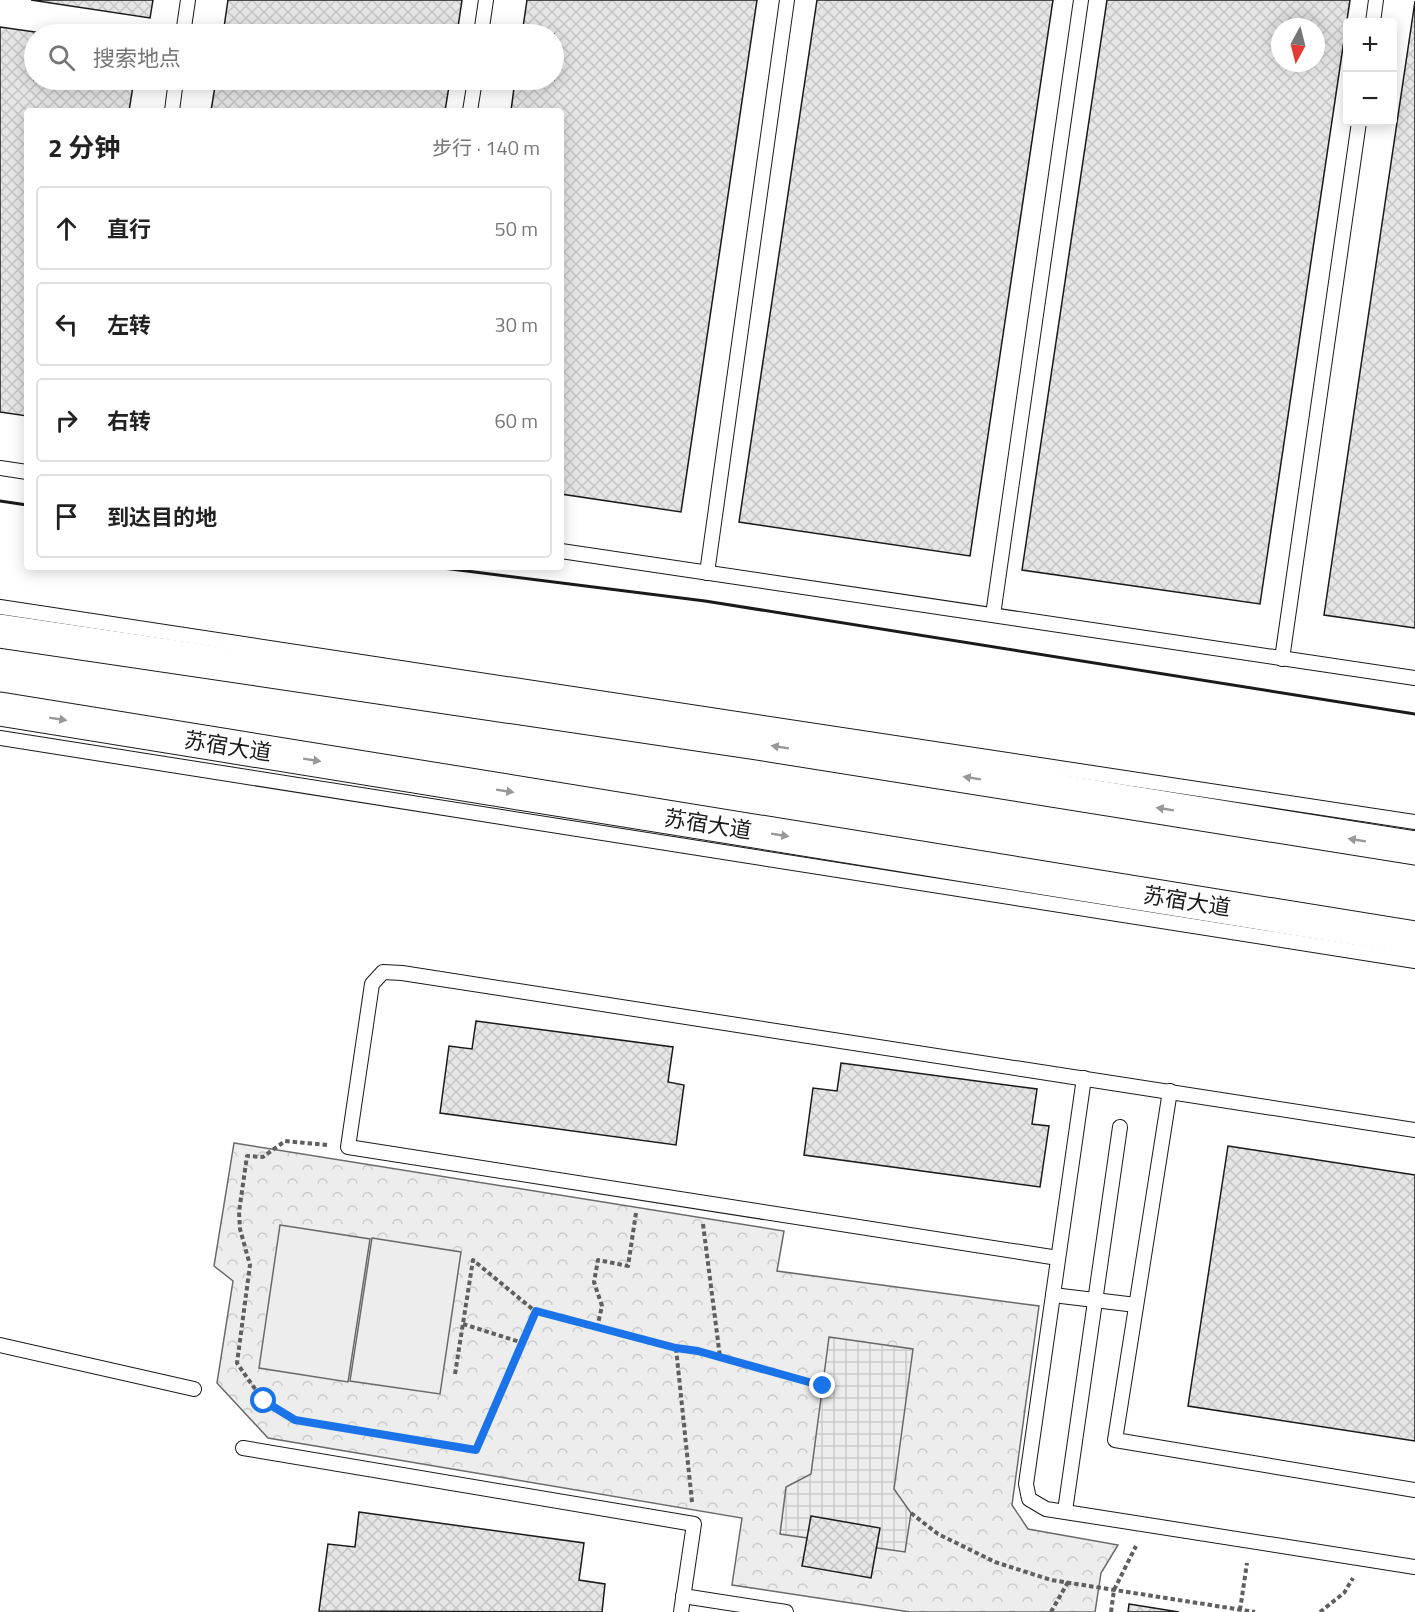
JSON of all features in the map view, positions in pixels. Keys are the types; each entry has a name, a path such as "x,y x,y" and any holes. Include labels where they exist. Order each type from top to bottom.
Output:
{"main road":[{"path":"0,631 757,743 1415,849"},
{"name":"苏宿大道","path":"0,709 1415,938"}],"lane":[{"path":"184,24 188,0"},
{"path":"482,24 486,0"},
{"path":"707,573 788,0"},
{"path":"993,615 1081,0"},
{"path":"1374,18 1376,0"},
{"path":"172,108 175,90"},
{"path":"470,108 473,90"},
{"path":"1282,659 1358,126"},
{"path":"0,468 24,472"},
{"path":"564,551 1415,678"},
{"path":"0,607 1415,822"},
{"path":"0,738 1415,961"},
{"path":"1058,1258 348,1147 372,984 383,972 1415,1130"},
{"path":"1084,1078 1026,1484 1029,1499 1046,1509 1415,1567"},
{"path":"1170,1091 1115,1440 1415,1490"},
{"path":"1065,1511 1120,1127"},
{"path":"1053,1295 1136,1305"},
{"path":"0,1345 194,1389"},
{"path":"243,1448 694,1524 681,1612"},
{"path":"683,1596 786,1612"}],"path":[{"path":"348,1147 285,1141 263,1157 247,1156 239,1212 240,1229 250,1265 237,1363 264,1401 295,1420 476,1450 536,1311"},
{"path":"597,1328 602,1306 594,1282 597,1260 628,1266 639,1192"},
{"path":"700,1202 720,1357"},
{"path":"455,1374 473,1260 536,1311 676,1348 698,1351 823,1386"},
{"path":"463,1324 523,1343"},
{"path":"676,1348 694,1524"},
{"path":"911,1513 938,1534 995,1562 1051,1580 1255,1612"},
{"path":"1111,1612 1114,1590 1148,1525"},
{"path":"1240,1610 1251,1541"},
{"path":"1320,1612 1344,1593 1364,1559"},
{"path":"1051,1612 1068,1582"}],"green space":[{"path":"234,1143 784,1231 777,1271 1039,1306 1012,1505 1028,1529 1118,1545 1101,1573 1095,1612 910,1612 732,1585 742,1518 268,1438 217,1383 233,1281 214,1266"}],"shaded area":[{"path":"280,1225 370,1239 348,1382 259,1368"},
{"path":"372,1238 461,1252 440,1394 350,1381"},
{"path":"829,1337 913,1349 894,1489 911,1513 905,1552 780,1534 786,1487 811,1474"}],"building":[{"path":"31,0 153,0 150,18"},
{"path":"228,0 462,0 458,24 224,24"},
{"path":"527,0 757,0 681,512 564,494 564,108 511,108 514,90 564,90 564,24 523,24"},
{"path":"817,0 1053,0 970,556 739,522"},
{"path":"1107,0 1350,0 1347,18 1343,18 1343,47 1260,604 1022,570"},
{"path":"1415,1 1415,628 1324,615"},
{"path":"0,27 24,30 24,90 132,90 129,108 24,108 24,416 0,412"},
{"path":"214,90 448,90 445,108 211,108"},
{"path":"476,1021 673,1047 668,1082 684,1085 676,1145 440,1113 449,1046 472,1049"},
{"path":"841,1063 1037,1089 1032,1124 1049,1126 1040,1187 804,1155 813,1088 837,1091"},
{"path":"1228,1146 1415,1175 1415,1441 1188,1406"},
{"path":"359,1512 584,1543 579,1580 605,1584 602,1612 319,1611 328,1544 355,1547"},
{"path":"811,1516 880,1528 871,1578 802,1566"},
{"path":"1129,1604 1179,1612 1128,1612"}],"wall":[{"path":"0,501 24,505"},
{"path":"459,570 705,601 1415,714"}],"route":[{"path":"264,1401 280,1413 295,1420 476,1450 536,1311 676,1348 698,1351 823,1386"}]}
